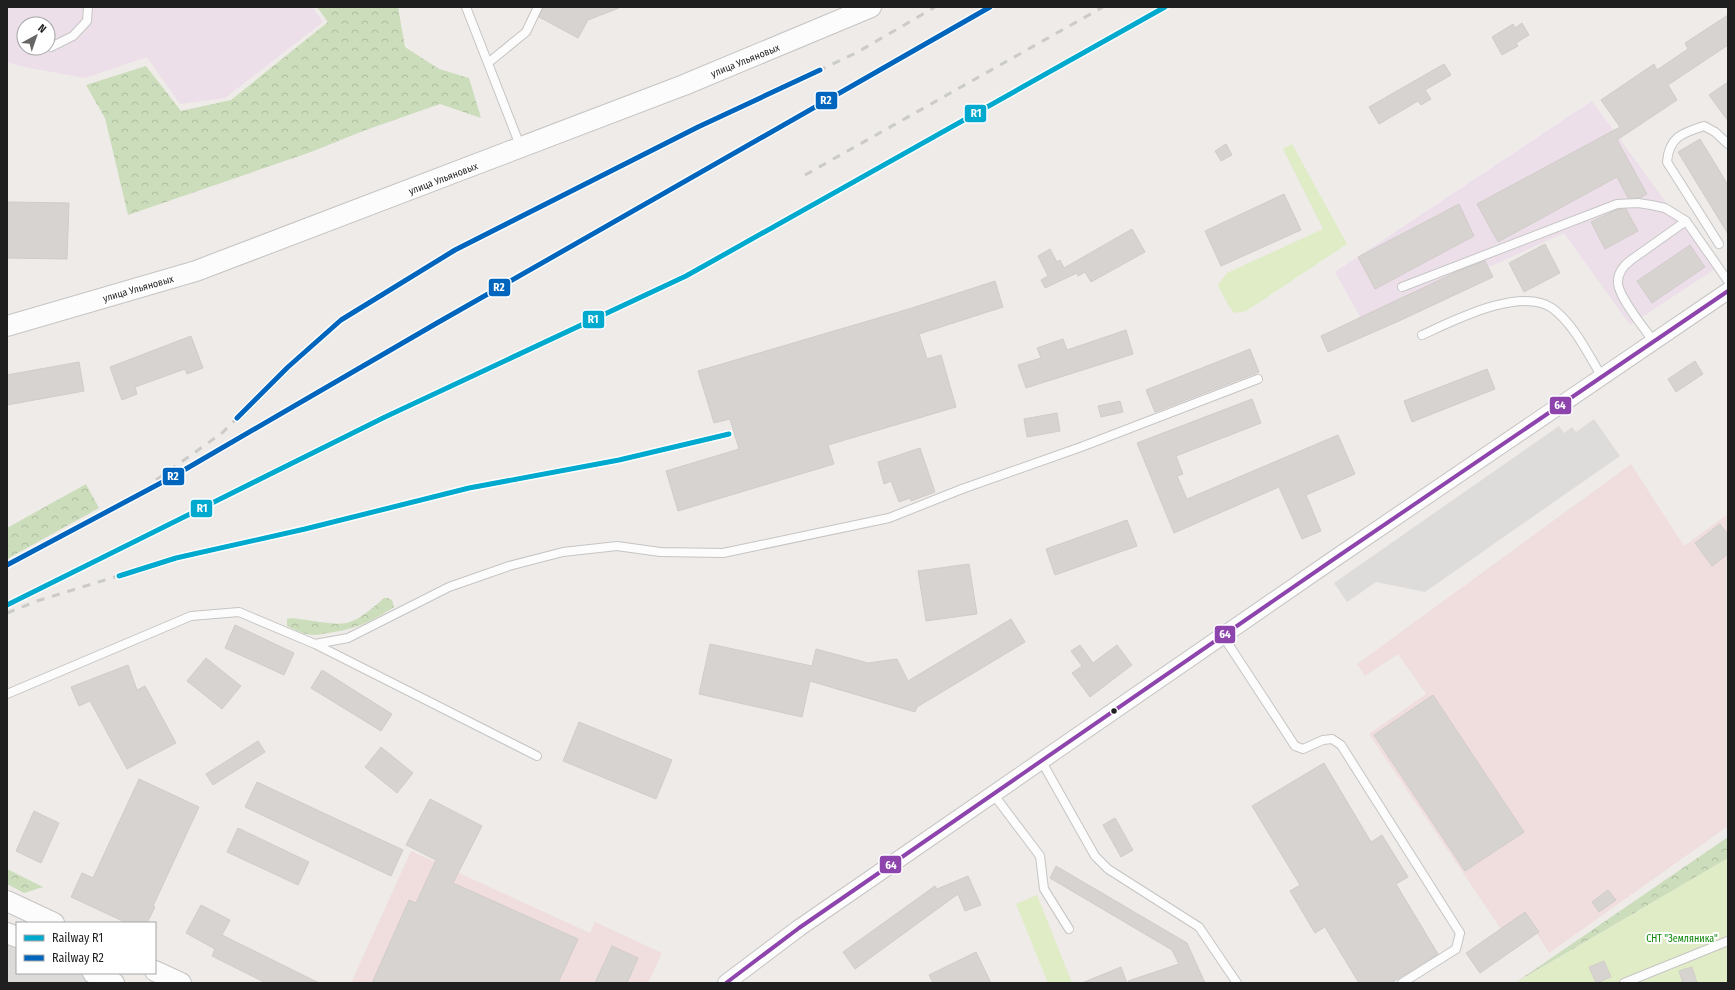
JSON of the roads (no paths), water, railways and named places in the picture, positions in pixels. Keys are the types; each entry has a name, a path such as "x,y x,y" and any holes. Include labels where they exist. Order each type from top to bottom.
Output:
{"street":[{"name":"улица Ульяновых","path":"7,326 196,272 684,85 871,7"},
{"path":"726,983 799,928 1728,291"},
{"path":"7,901 52,922"},
{"path":"156,971 181,983"},
{"path":"95,974 114,983"}],"lane":[{"path":"56,44 73,36 86,21 88,7"},
{"path":"466,7 521,148"},
{"path":"488,63 526,32 538,7"},
{"path":"1719,244 1667,162 1668,149 1682,134 1704,126 1715,132 1728,144"},
{"path":"1402,287 1617,204 1638,203 1665,208 1686,221 1728,281"},
{"path":"1654,342 1622,294 1618,284 1619,274 1622,267 1686,221"},
{"path":"1422,335 1463,316 1508,302 1524,301 1536,303 1550,307 1570,325 1602,377"},
{"path":"315,644 348,638 449,587 509,566 563,552 617,546 660,552 723,553 889,518 962,489 1258,379"},
{"path":"7,694 191,616 239,612 315,644 537,756"},
{"path":"1223,636 1295,746 1303,749 1323,740 1332,739 1341,745 1460,933 1456,949 1402,983"},
{"path":"1042,762 1095,856 1108,869 1199,927 1237,983"},
{"path":"994,795 1040,856 1044,889 1069,929"},
{"path":"1624,983 1728,941"}],"railway":[{"path":"156,480 222,433 288,367 341,320 455,250 698,127 856,53 935,7"},
{"path":"7,565 172,477 437,323 990,7"},
{"path":"805,175 1103,7"},
{"path":"7,605 385,417 686,276 1165,7"},
{"path":"7,613 37,601 176,558 305,529 469,488 619,460 729,434"}],"rail line":[{"name":"R2","path":"7,565 172,477 437,323 990,7"},
{"name":"R1","path":"7,605 385,417 686,276 1165,7"},
{"name":"R2","path":"237,418 288,367 341,320 455,250 698,127 820,70"},
{"name":"R1","path":"119,576 176,558 305,529 469,488 619,460 729,434"}],"park label":[{"name":"СНТ \"Земляника\"","path":"1682,938"}]}
